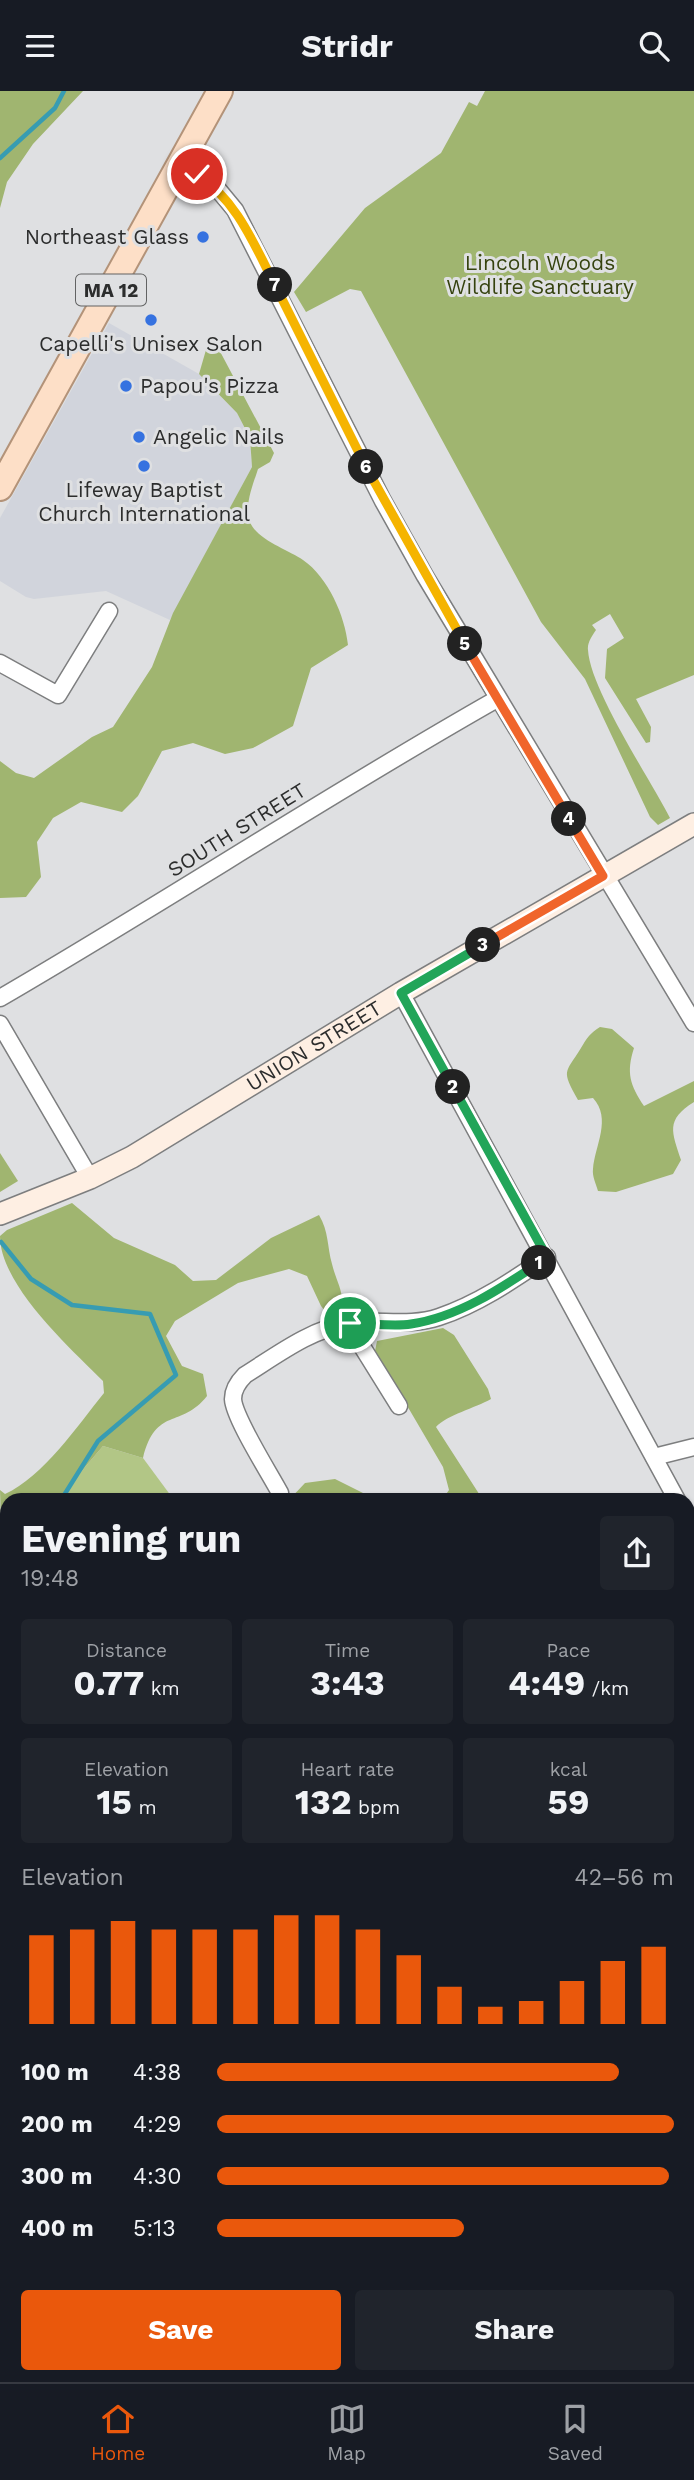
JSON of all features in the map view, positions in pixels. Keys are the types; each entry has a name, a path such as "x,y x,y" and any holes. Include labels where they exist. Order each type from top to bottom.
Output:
{"main road":[{"name":"MA 12","path":"0,488 220,91"},
{"name":"UNION STREET","path":"0,1214 90,1178 175,1132 401,993 694,824"}],"street":[{"path":"181,163 216,187 235,210 383,501 497,699 694,1023"},
{"path":"0,663 58,695 109,611"},
{"name":"SOUTH STREET","path":"0,998 130,923 378,766 497,699"},
{"path":"401,993 673,1493"},
{"path":"0,1024 90,1178"},
{"path":"280,1493 238,1415 233,1400 236,1384 245,1375 275,1355 326,1329 348,1324 409,1324 439,1317 487,1295 547,1257"},
{"path":"348,1324 399,1406"},
{"path":"654,1457 686,1452 694,1447"}],"shaded area":[{"path":"109,323 199,374 237,413 250,438 252,467 170,620 106,591 34,599 0,581 0,518"}],"green space":[{"path":"0,91 83,91 33,144 7,182 0,208"},
{"name":"Lincoln Woods Wildlife Sanctuary","path":"485,91 694,91 694,675 636,699 651,727 650,742 646,743 605,678 607,649 624,638 610,614 592,625 596,630 588,647 591,667 610,710 670,818 658,825 650,817 585,679 541,622 361,291 350,289 306,312 294,292 365,208 441,153 469,102 477,106"},
{"path":"215,342 274,453 270,462 258,469 249,502 250,522 259,534 303,560 320,576 339,610 348,645 311,668 293,726 253,748 225,754 193,743 162,751 138,796 122,812 81,802 53,818 37,842 41,877 26,897 0,898 0,761 16,773 34,778 92,737 113,727 152,667 173,613 252,467 250,438 237,413 199,374 208,343"},
{"path":"600,1027 612,1029 634,1048 630,1065 631,1078 635,1092 644,1106 694,1081 694,1102 678,1115 673,1127 681,1160 673,1174 616,1192 598,1191 593,1172 602,1123 599,1106 593,1098 578,1100 567,1077 569,1068 585,1041"},
{"path":"0,1153 18,1181 0,1192"},
{"path":"72,1203 114,1238 175,1265 193,1281 216,1280 271,1238 319,1215 325,1227 332,1264 341,1291 342,1308 329,1316 321,1306 307,1276 289,1269 238,1283 175,1321 166,1336 182,1366 203,1374 207,1396 188,1412 162,1424 148,1442 143,1458 103,1446 63,1493 7,1493 33,1476 46,1463 104,1393 103,1381 39,1315 11,1275 3,1255 0,1236 7,1230"},
{"path":"443,1328 454,1335 488,1389 491,1399 454,1415 436,1427 478,1493 447,1493 449,1490 443,1467 375,1351 377,1341"},
{"path":"103,1446 143,1458 169,1493 63,1493"},
{"path":"335,1479 363,1493 296,1493 305,1483"}],"waterway":[{"path":"0,158 55,108 64,91"},
{"path":"1,1242 31,1279 72,1305 150,1314 176,1375 98,1441 65,1493"}],"place":[{"name":"Northeast Glass","path":"203,237"},
{"name":"Capelli's Unisex Salon","path":"151,320"},
{"name":"Papou's Pizza","path":"126,386"},
{"name":"Angelic Nails","path":"139,437"},
{"name":"Lifeway Baptist Church International","path":"144,466"}],"route":[{"path":"197,174 216,187 235,210 383,501 603,876 401,993 547,1257 496,1290 439,1317 409,1324 350,1323"}]}
